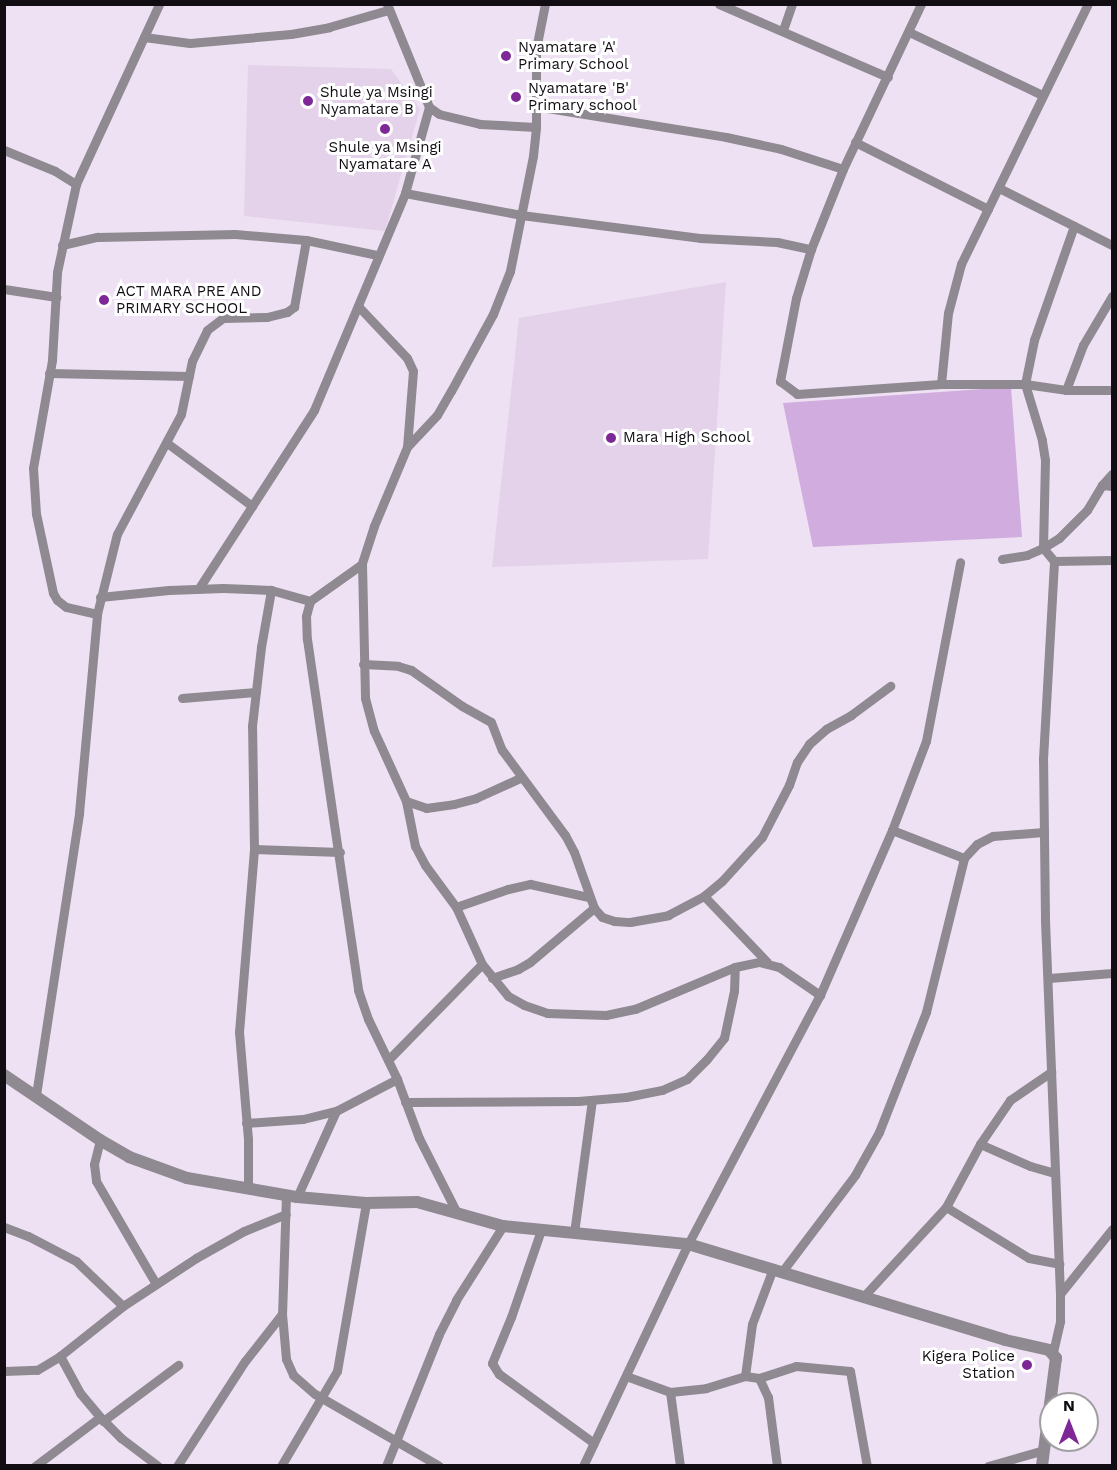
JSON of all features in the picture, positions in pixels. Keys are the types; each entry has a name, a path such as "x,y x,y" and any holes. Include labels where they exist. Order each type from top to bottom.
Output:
{"street":[{"path":"97,614 66,607 57,600 53,593 36,514 33,468 49,373 62,245 76,184 159,4"},
{"path":"407,447 437,415 489,321 510,272 528,190 536,127 536,50 545,4"},
{"path":"719,4 888,77"},
{"path":"783,30 792,4"},
{"path":"921,4 855,142 811,249 785,348 780,381 796,394 941,384 1024,384 1066,390 1113,390"},
{"path":"941,384 946,330 954,288 971,241 1088,4"},
{"path":"144,37 190,43 291,34 329,27 388,7 429,107 440,114 480,124 536,127"},
{"path":"909,32 1042,95"},
{"path":"535,106 726,137 781,149 843,169"},
{"path":"199,588 314,410 377,255 405,193 429,107"},
{"path":"855,142 988,209"},
{"path":"4,150 55,171 76,184"},
{"path":"999,188 1113,245"},
{"path":"405,193 521,215 700,238 777,242 811,249"},
{"path":"1052,1392 1056,1358 1053,1352 1059,1321 1060,1294 1042,759 1054,561 1043,548 1045,460 1042,440 1024,384 1034,340 1074,226"},
{"path":"62,245 98,237 201,233 306,240 377,255"},
{"path":"36,1095 79,813 97,614 117,534 167,443 186,400 189,376 199,344 207,330 223,318 279,315 294,307 306,240"},
{"path":"4,290 56,297"},
{"path":"1066,390 1083,345 1113,296"},
{"path":"358,306 407,358 413,371 407,447 374,526 362,564 363,664 368,713 406,801 415,846 425,865 456,908 482,964 508,996 524,1005 547,1013 606,1015 635,1009 735,967 767,962"},
{"path":"49,373 189,376"},
{"path":"167,443 252,506"},
{"path":"1002,559 1027,555 1059,538 1088,510 1113,474"},
{"path":"1054,561 1113,560"},
{"path":"583,1466 688,1244 820,995 892,830 926,741 960,562"},
{"path":"362,564 310,600 306,616 307,639 340,852 351,955 358,990 368,1019 397,1079 419,1138 457,1213"},
{"path":"100,597 199,588 271,590 310,600"},
{"path":"248,1189 246,1123 238,1032 254,849 251,758 256,692 271,590"},
{"path":"363,664 398,666 411,670 448,698 491,722 502,750 520,778 565,835 594,908 602,917 630,922 668,915 704,896 739,865 762,837 789,784 797,762 809,744 826,729 851,715 890,686"},
{"path":"182,699 256,692"},
{"path":"406,801 426,808 454,804 491,792 520,778"},
{"path":"892,830 964,858"},
{"path":"745,1376 752,1324 777,1272 855,1175 879,1132 926,1012 964,858 977,844 993,836 1044,832"},
{"path":"254,849 340,852"},
{"path":"456,908 508,889 530,884 588,897"},
{"path":"704,896 767,962 779,967 820,995"},
{"path":"492,978 519,969 530,962 594,908"},
{"path":"388,1060 482,964"},
{"path":"405,1102 592,1100 662,1090 687,1079 707,1059 723,1038 734,991 735,967"},
{"path":"1048,978 1113,973"},
{"path":"863,1297 946,1207 980,1144 1010,1100 1051,1072"},
{"path":"4,1075 100,1140 153,1167 188,1178 291,1196 366,1203 417,1202 503,1226 688,1244 1053,1352"},
{"path":"246,1123 303,1119 336,1111 397,1079"},
{"path":"574,1233 592,1100"},
{"path":"336,1111 291,1196 286,1214 282,1314 288,1365 298,1380 323,1398 439,1466"},
{"path":"100,1140 94,1164 96,1181 156,1284"},
{"path":"980,1144 1030,1166 1055,1173"},
{"path":"281,1466 300,1430 323,1398 337,1371 344,1345 366,1203"},
{"path":"946,1207 1029,1258 1059,1264"},
{"path":"4,1371 37,1370 60,1356 123,1306 156,1284 228,1239 286,1214"},
{"path":"386,1466 398,1442 425,1363 439,1334 462,1290 503,1226"},
{"path":"4,1227 36,1239 76,1261 123,1306"},
{"path":"1060,1294 1113,1229"},
{"path":"541,1230 511,1317 492,1363 499,1374 594,1443"},
{"path":"177,1466 244,1361 282,1314"},
{"path":"60,1356 80,1394 101,1419 121,1438 159,1466"},
{"path":"35,1466 178,1365"},
{"path":"626,1376 670,1392 706,1388 745,1376 759,1378 796,1366 850,1371 867,1466"},
{"path":"759,1378 768,1397 777,1466"},
{"path":"670,1392 680,1466"},
{"path":"988,1466 1039,1451"}],"shaded area":[{"path":"248,65 391,69 420,109 385,231 244,216"},
{"name":"Mara High School","path":"726,282 708,559 492,567 519,318"},
{"path":"1011,387 1022,537 813,547 783,403"}],"place":[{"name":"Nyamatare 'A' Primary School","path":"506,56"},
{"name":"Nyamatare 'B' Primary school","path":"516,97"},
{"name":"Shule ya Msingi Nyamatare B","path":"308,101"},
{"name":"Shule ya Msingi Nyamatare A","path":"385,129"},
{"name":"ACT MARA PRE AND PRIMARY SCHOOL","path":"104,300"},
{"name":"Mara High School","path":"611,438"},
{"name":"Kigera Police Station","path":"1027,1365"}]}
